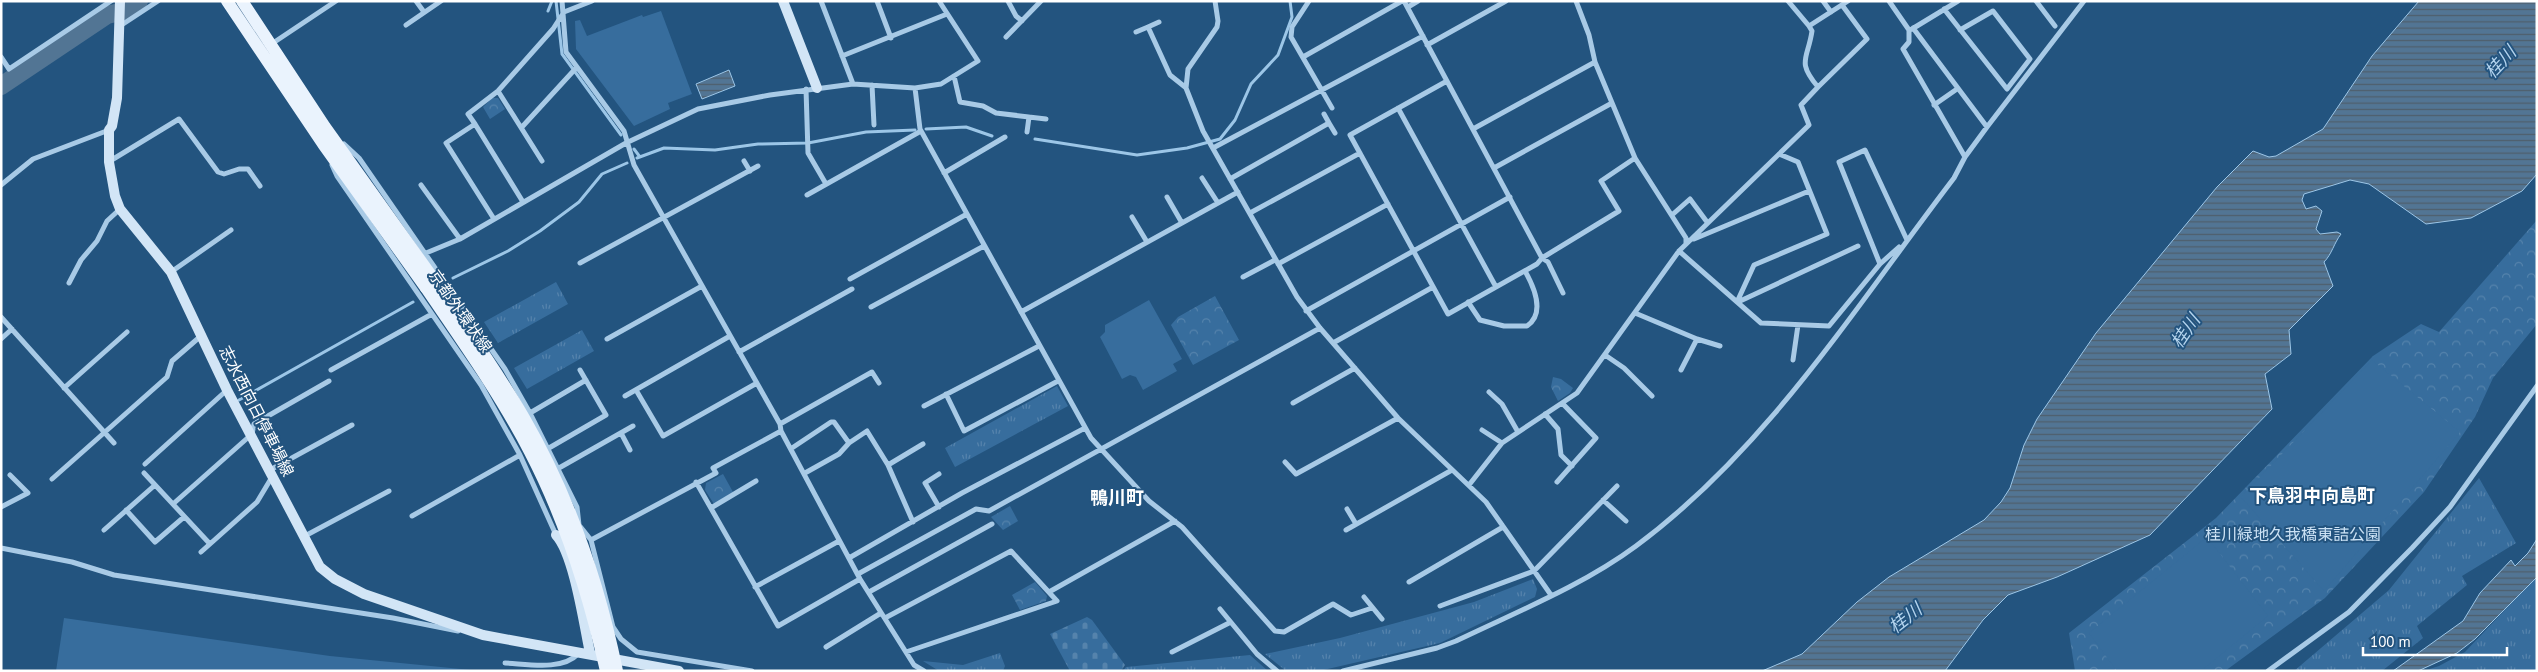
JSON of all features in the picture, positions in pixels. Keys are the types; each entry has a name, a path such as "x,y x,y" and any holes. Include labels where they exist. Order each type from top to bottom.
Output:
{"main road":[{"name":"京都外環状線","path":"227,1 267,48 325,127 430,284 488,378 530,452 549,491 584,581 610,666"},
{"name":"京都外環状線","path":"242,1 323,144 430,284"},
{"path":"783,1 811,89"},
{"name":"志水西向日停車場線","path":"120,13 117,98 112,126 109,130 109,162 120,209 171,272 203,335 227,390 252,434 320,567 335,579 364,594 483,636 585,652 610,666 679,671"},
{"path":"579,525 584,579 582,616"},
{"path":"556,535 563,543 575,580 582,616 585,652"}],"street":[{"path":"1,57 10,69 111,1"},
{"path":"120,13 158,1"},
{"path":"267,48 336,1"},
{"path":"416,1 424,12"},
{"path":"406,25 441,1"},
{"path":"562,1 566,52 574,70 624,131 634,165 780,424 781,431 792,448 839,541 914,668 924,671"},
{"path":"523,202 468,114 498,91 556,25 564,12 592,1"},
{"path":"821,1 853,84"},
{"path":"877,1 891,38"},
{"path":"426,253 460,239 626,143 698,109 811,89 853,84 915,88 941,84 978,61 939,1"},
{"path":"1008,1 1016,16 1022,22"},
{"path":"1006,37 1041,1"},
{"path":"1214,1 1218,21 1217,27 1188,69 1186,87 1210,143 1277,262 1306,311 1398,418 1486,502 1551,595"},
{"path":"1309,1 1292,27 1291,37 1332,108"},
{"path":"1303,57 1405,3 1418,1"},
{"path":"1427,45 1506,1"},
{"path":"1576,1 1595,62 1635,158 1689,241"},
{"path":"1788,1 1812,31 1804,61 1811,78 1818,87"},
{"path":"1823,1 1830,12"},
{"path":"1809,26 1848,1"},
{"path":"1888,1 1987,127"},
{"path":"1911,29 1958,1"},
{"path":"2036,1 2055,26"},
{"path":"1343,671 1437,648 1551,595 1598,571 1635,547 1686,507 1729,465 1793,390 1954,178 1965,157 1987,127 2038,64 2084,1"},
{"path":"1405,3 1542,258 1548,262 1563,293"},
{"path":"1469,485 1502,443 1577,393 1679,251 1809,125 1801,105 1867,40 1842,5"},
{"path":"1944,9 2007,88 2030,59"},
{"path":"1960,30 1993,11 2030,59 2038,64"},
{"path":"842,56 947,14"},
{"path":"1136,32 1159,22"},
{"path":"1148,27 1170,75 1186,87"},
{"path":"1911,29 1909,42 1903,49 1965,157"},
{"path":"1210,143 1321,90 1423,36"},
{"path":"1473,129 1595,62"},
{"path":"522,127 574,70"},
{"path":"954,76 960,102 983,106 996,113 1046,119"},
{"path":"1447,81 1350,135 1448,314 1537,264 1542,258 1619,211 1601,181 1635,158"},
{"path":"872,85 874,125"},
{"path":"915,88 921,131 1058,381 1085,428 1101,448 1149,501 1175,521 1209,555 1275,631 1284,632 1333,604 1351,615 1372,608"},
{"path":"811,89 808,153 826,184"},
{"path":"1934,105 1957,89"},
{"path":"498,91 542,160"},
{"path":"1494,168 1612,103"},
{"path":"1398,108 1496,287"},
{"path":"1324,114 1335,132"},
{"path":"1027,132 1029,117"},
{"path":"109,162 179,118 218,172 224,174 239,169 248,170 260,186"},
{"path":"1230,179 1329,123"},
{"path":"475,124 446,143 494,219"},
{"path":"325,127 359,158 505,369 559,468 576,507 579,525 591,540 613,628 621,639 636,652 752,671"},
{"path":"1,185 33,159 109,130"},
{"path":"807,194 921,131"},
{"path":"944,173 1005,137"},
{"path":"323,144 337,176 481,385 520,455 556,535 579,525"},
{"path":"1880,264 1839,162 1865,150 1906,240"},
{"path":"1250,214 1360,153"},
{"path":"1737,302 1754,265 1827,234 1798,162 1780,154"},
{"path":"744,161 750,171"},
{"path":"580,262 663,216 671,215 758,166"},
{"path":"1202,178 1218,203"},
{"path":"421,185 460,239"},
{"path":"1689,241 1809,190"},
{"path":"1020,312 1238,192"},
{"path":"1167,197 1182,223"},
{"path":"1306,311 1510,197"},
{"path":"1672,215 1690,199 1707,222"},
{"path":"1243,277 1277,262 1388,204"},
{"path":"69,283 81,260 96,241 107,221 120,209"},
{"path":"850,279 967,214"},
{"path":"1132,217 1147,242"},
{"path":"171,272 231,230"},
{"path":"1679,251 1761,323 1829,326 1880,264 1906,240"},
{"path":"871,307 984,246"},
{"path":"1737,302 1858,246"},
{"path":"1468,302 1480,320 1504,326 1527,326 1534,319 1536,290 1525,271"},
{"path":"607,339 702,286"},
{"path":"1333,343 1433,287"},
{"path":"739,352 852,289"},
{"path":"1635,313 1697,339 1720,346"},
{"path":"331,370 432,314"},
{"path":"1,317 114,443"},
{"path":"1794,360 1798,325"},
{"path":"696,482 778,626 976,509 989,512 1101,448 1320,328"},
{"path":"1,339 12,329"},
{"path":"64,388 127,332"},
{"path":"52,479 167,377 172,362 203,335"},
{"path":"625,396 730,336"},
{"path":"1682,370 1697,339"},
{"path":"924,406 1039,346"},
{"path":"1605,355 1624,368 1652,396"},
{"path":"1292,403 1355,368"},
{"path":"549,448 606,415 580,370"},
{"path":"780,424 872,372 879,383"},
{"path":"173,504 252,434 254,424 329,380"},
{"path":"530,413 586,380"},
{"path":"946,394 964,431 1058,381"},
{"path":"636,390 663,436 757,383"},
{"path":"2268,671 2348,612 2412,548 2450,507 2537,386"},
{"path":"145,464 227,390"},
{"path":"1489,392 1502,404 1518,432"},
{"path":"1557,482 1596,438 1562,403"},
{"path":"1545,414 1558,429 1561,455 1572,466"},
{"path":"1285,462 1296,474 1398,418"},
{"path":"792,448 831,422 834,422 849,443"},
{"path":"201,552 257,502 271,473 352,425"},
{"path":"559,468 633,426"},
{"path":"849,558 1085,428"},
{"path":"1482,430 1502,443"},
{"path":"591,540 696,482 716,473 713,468 781,431"},
{"path":"805,473 838,454 849,443 867,431 888,465 913,522"},
{"path":"621,433 630,450"},
{"path":"888,465 923,444"},
{"path":"412,516 520,455"},
{"path":"1346,530 1452,470"},
{"path":"144,473 210,544"},
{"path":"939,474 925,483 939,507"},
{"path":"1,507 28,493 10,475"},
{"path":"711,508 756,481"},
{"path":"104,530 155,485"},
{"path":"1440,606 1534,571 1617,486"},
{"path":"303,537 389,491"},
{"path":"1602,500 1626,521"},
{"path":"1347,509 1356,524"},
{"path":"126,510 155,542 184,517"},
{"path":"1050,592 1175,521"},
{"path":"869,592 992,524"},
{"path":"1409,582 1503,527"},
{"path":"755,587 839,541"},
{"path":"1,548 72,562 114,575 393,618 483,636"},
{"path":"885,618 1011,550 1057,601 906,652"},
{"path":"1364,597 1382,619"},
{"path":"1220,609 1257,654 1277,671"},
{"path":"826,647 881,613"},
{"path":"1172,652 1229,622"},
{"path":"504,663 561,664 572,661 585,652"},
{"path":"610,666 611,671"}],"green space":[{"path":"661,11 692,94 668,103 670,109 634,126 576,49 575,21 580,20 587,36 642,15 643,17"},
{"path":"492,98 498,98 505,109 490,119 483,107"},
{"name":"桂川緑地久我橋東詰公園","path":"2537,220 2537,324 2493,378 2475,417 2424,492 2325,598 2225,671 2075,671 2069,633 2216,518 2373,356 2421,324 2439,332"},
{"path":"556,282 568,304 498,343 484,322"},
{"path":"1215,296 1239,340 1193,365 1171,325 1178,317"},
{"path":"1149,300 1182,359 1173,364 1177,371 1143,390 1136,377 1130,375 1122,379 1100,337 1105,332 1105,325"},
{"path":"582,330 594,351 527,389 514,368"},
{"path":"2372,360 2460,432 2324,591 2241,497"},
{"path":"1553,377 1561,379 1573,388 1570,393 1558,401 1551,387"},
{"path":"1057,386 1068,406 955,467 945,448"},
{"path":"723,474 733,492 714,504 705,490 706,483"},
{"path":"2479,478 2516,543 2462,576 2467,585 2417,626 2423,638 2382,671 2294,671 2389,590"},
{"path":"1010,506 1018,521 1003,530 991,517"},
{"path":"2207,537 2268,616 2201,671 2117,671 2089,633"},
{"path":"2537,576 2537,671 2423,671 2439,666 2465,652"},
{"path":"1533,579 1537,589 1535,597 1440,643 1319,671 1286,671 1265,654 1340,638 1474,602"},
{"path":"1035,582 1047,596 1046,601 1020,610 1012,595"},
{"path":"1087,617 1092,620 1125,665 1121,671 1070,671 1050,634"},
{"path":"64,618 330,656 471,670 56,671"},
{"path":"1000,653 1005,666 1003,671 939,671 923,661 963,665"},
{"path":"1250,655 1268,671 1123,671 1126,667"}],"water":[{"name":"桂川","path":"2419,1 2537,1 2537,174 2522,191 2471,218 2426,224 2369,184 2350,180 2304,194 2302,200 2306,209 2316,206 2322,211 2316,229 2320,234 2337,232 2341,234 2324,262 2333,286 2289,330 2291,354 2265,374 2272,409 2150,535 2057,577 2008,595 1983,620 1945,671 1762,671 1802,654 1857,602 1889,577 1984,520 2001,502 2010,488 2024,445 2037,419 2096,333 2217,187 2253,151 2269,157 2276,156 2323,129 2372,56"},
{"path":"729,70 735,86 702,99 696,84"},
{"path":"2537,539 2537,577 2475,639 2457,653 2418,671 2393,671 2463,621 2480,593 2511,560 2515,566 2528,553"}],"waterway":[{"path":"1,86 107,15 124,11 139,1"},
{"path":"548,11 552,1"},
{"path":"556,1 562,54 621,135"},
{"path":"1035,139 1137,155 1187,148 1220,139 1235,120 1251,84 1278,55 1292,17 1290,1"},
{"path":"926,129 966,127 992,136"},
{"path":"637,158 664,148 715,150 758,144 808,143 866,132 915,130"},
{"path":"634,149 640,157"},
{"path":"453,278 508,251 540,231 579,202 602,174 627,163"},
{"path":"239,400 413,302"}],"district":[{"name":"下鳥羽中向島町","path":"2312,495"},
{"name":"鴨川町","path":"1117,497"}]}
